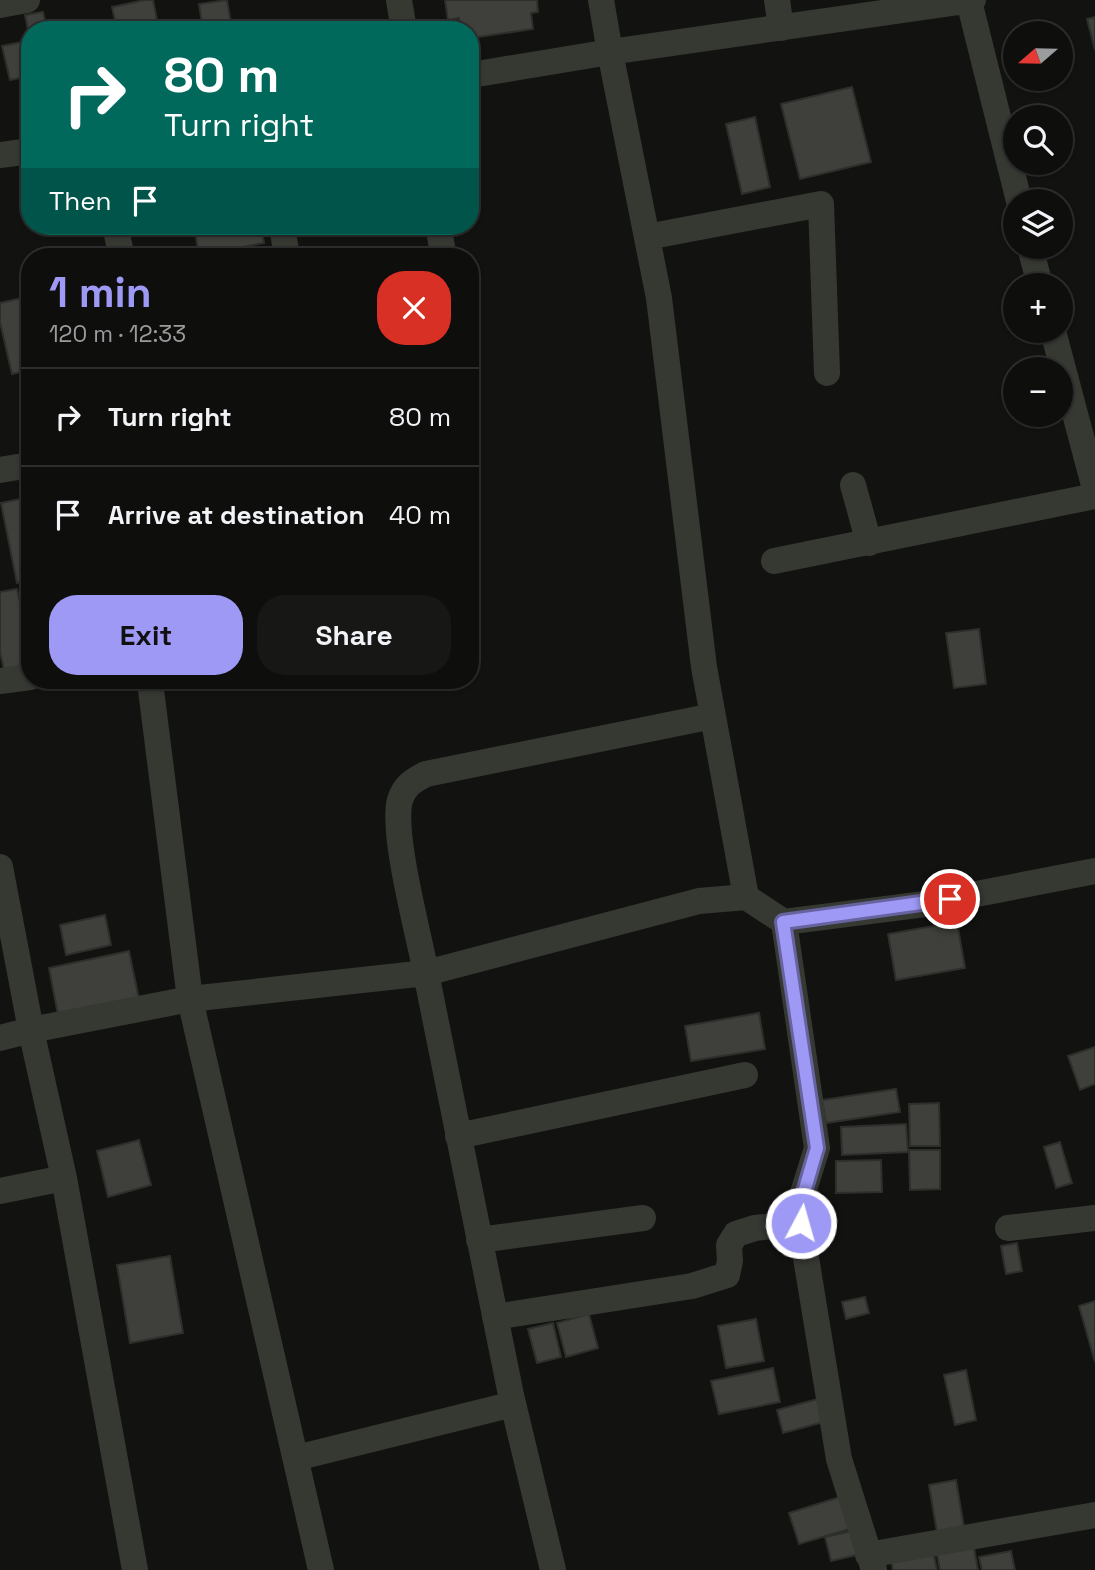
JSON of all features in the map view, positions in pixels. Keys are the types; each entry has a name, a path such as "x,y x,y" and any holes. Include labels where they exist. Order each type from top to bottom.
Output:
{"street":[{"path":"0,5 27,0"},
{"path":"399,0 402,21"},
{"path":"601,0 659,298 704,667 746,897"},
{"path":"777,0 781,28"},
{"path":"479,74 610,52 971,1 1016,189"},
{"path":"0,155 21,152"},
{"path":"647,237 821,204 827,373"},
{"path":"1056,343 1095,489"},
{"path":"0,470 21,466"},
{"path":"853,485 869,543"},
{"path":"774,561 1095,496"},
{"path":"0,681 21,678"},
{"path":"150,689 190,999 321,1570"},
{"path":"553,1570 495,1317 397,814 401,797 411,781 426,774 713,716"},
{"path":"0,867 31,1030 64,1178 135,1570"},
{"path":"0,1038 190,999 426,973 699,901 746,897 783,922 925,904 1095,871"},
{"path":"783,922 817,1148 799,1209 839,1459 871,1563 1095,1515"},
{"path":"458,1136 745,1074"},
{"path":"0,1191 64,1178"},
{"path":"480,1240 643,1218"},
{"path":"1008,1228 1095,1218"},
{"path":"495,1317 711,1281 727,1275 729,1245 736,1234 755,1228 801,1223"},
{"path":"296,1458 513,1404"}],"building":[{"path":"153,0 157,21 115,21 112,7"},
{"path":"227,0 230,21 202,21 199,4"},
{"path":"445,0 537,0 538,12 531,13 533,29 479,37 479,21 460,21 459,18 448,20"},
{"path":"43,12 45,21 26,21 25,15"},
{"path":"1095,17 1095,50 1087,19"},
{"path":"21,42 21,78 10,80 2,46"},
{"path":"852,87 871,162 800,179 781,104"},
{"path":"755,117 770,187 742,194 726,124"},
{"path":"196,235 263,235 264,243 237,248 198,248"},
{"path":"21,298 21,372 12,374 0,322 0,303"},
{"path":"21,499 21,582 17,583 1,503"},
{"path":"17,589 21,607 21,671 5,674 0,652 0,592"},
{"path":"979,629 986,684 954,688 946,633"},
{"path":"105,915 111,945 66,955 60,925"},
{"path":"957,922 965,968 896,980 888,934"},
{"path":"129,951 140,1004 59,1020 49,968"},
{"path":"759,1013 765,1049 691,1061 685,1026"},
{"path":"1095,1047 1095,1084 1080,1090 1068,1056"},
{"path":"896,1089 900,1112 826,1123 822,1100"},
{"path":"939,1103 940,1146 910,1146 909,1104"},
{"path":"906,1124 908,1152 842,1155 841,1127"},
{"path":"139,1140 151,1185 108,1197 97,1151"},
{"path":"1060,1142 1072,1183 1056,1188 1044,1147"},
{"path":"909,1150 940,1150 940,1189 910,1190"},
{"path":"881,1160 882,1192 836,1193 836,1161"},
{"path":"1017,1243 1022,1271 1006,1274 1001,1246"},
{"path":"170,1256 183,1333 130,1343 117,1265"},
{"path":"865,1297 869,1313 846,1319 842,1302"},
{"path":"1095,1301 1095,1362 1079,1306"},
{"path":"589,1314 598,1348 566,1357 557,1323"},
{"path":"756,1319 764,1361 726,1368 718,1326"},
{"path":"553,1323 561,1357 537,1363 528,1329"},
{"path":"773,1368 780,1402 719,1414 711,1381"},
{"path":"966,1370 976,1420 955,1425 944,1375"},
{"path":"825,1397 831,1420 783,1433 777,1410"},
{"path":"956,1480 964,1527 937,1532 929,1485"},
{"path":"846,1495 856,1527 799,1544 789,1513"},
{"path":"856,1530 861,1554 831,1561 825,1537"},
{"path":"973,1543 978,1570 940,1570 936,1549"},
{"path":"933,1551 937,1570 893,1570 891,1560"},
{"path":"1011,1551 1015,1570 982,1570 979,1557"}],"route":[{"path":"801,1223 799,1209 817,1148 783,922 950,899"}]}
